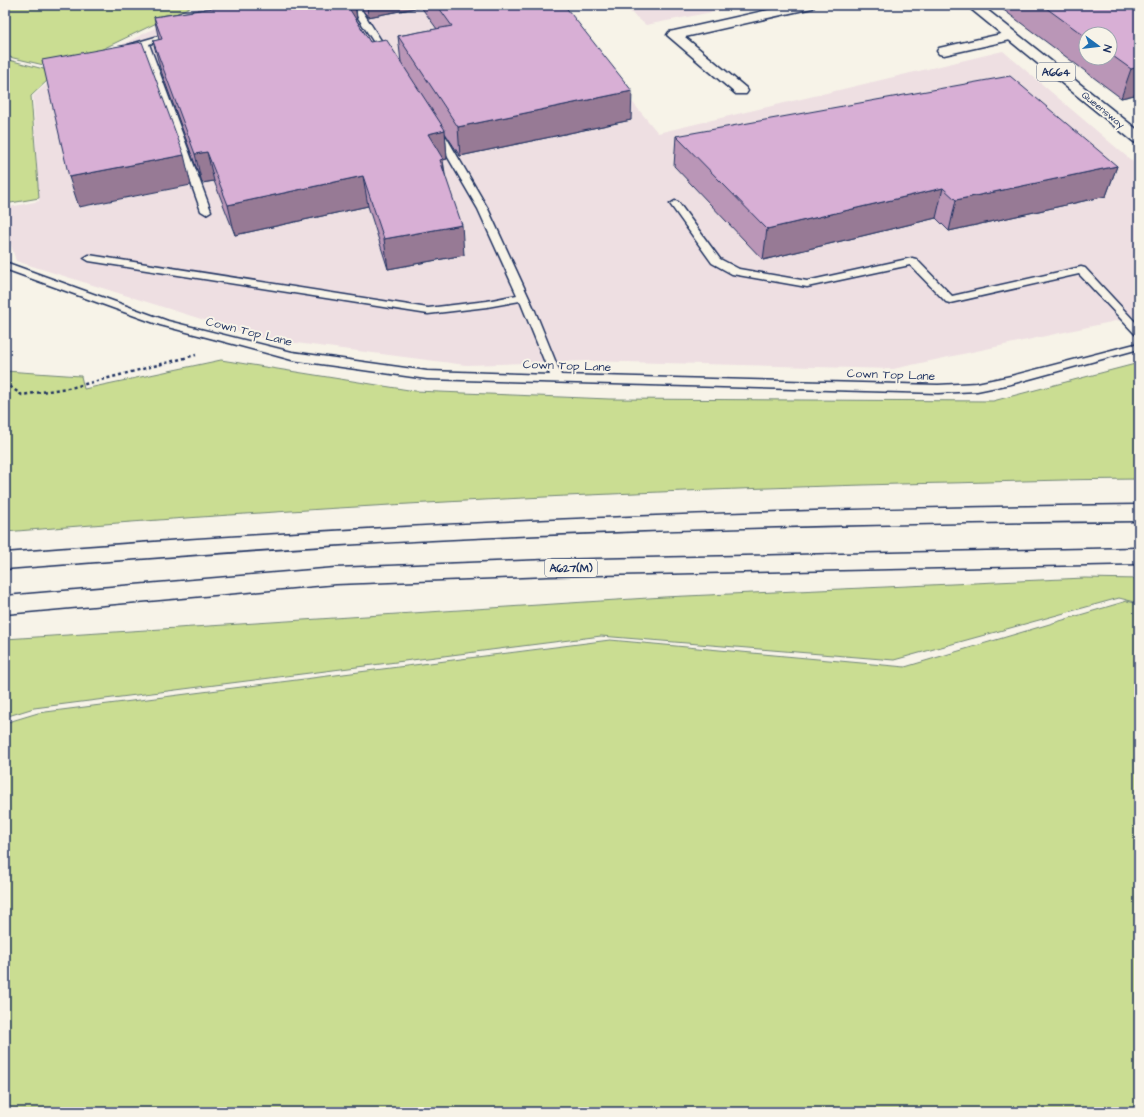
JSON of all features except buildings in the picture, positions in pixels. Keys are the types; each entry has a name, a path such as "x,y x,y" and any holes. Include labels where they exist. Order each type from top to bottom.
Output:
{"main road":[{"path":"741,91 674,34 808,5"},
{"name":"Queensway","path":"973,5 1139,140"},
{"path":"944,51 1010,36"},
{"path":"5,561 117,551 450,532 796,519 1139,513"},
{"name":"A627(M)","path":"5,605 336,576 556,568 1139,556"}],"lane":[{"path":"332,5 358,11 392,62"},
{"path":"119,56 131,47 182,31"},
{"path":"145,43 206,211"},
{"path":"430,119 483,209 524,297 557,378"},
{"path":"675,204 716,261 736,272 807,284 912,261 950,300 1081,270 1139,332"},
{"path":"89,258 428,311 488,304 524,297"},
{"name":"Cown Top Lane","path":"5,265 164,323 241,343 292,356 427,374 938,389 977,387 1011,380 1139,346"}],"path":[{"path":"5,383 22,395 74,387 241,343"}],"shaded area":[{"path":"201,5 552,5 658,133 1003,51 1139,167 1139,316 893,369 588,361 466,365 265,339 16,261 5,226 5,208 39,201 33,96 51,80"},
{"path":"622,5 748,5 646,25"}],"green space":[{"path":"5,5 194,5 61,69 5,56"},
{"path":"5,59 59,73 49,79 31,96 39,198 5,204"},
{"path":"221,360 415,391 609,399 993,401 1139,363 1139,479 787,487 564,496 228,515 5,532 5,371 81,376 84,389"},
{"path":"1085,578 1139,579 1139,603 1119,598 894,660 601,636 34,708 5,717 5,639 664,597"},
{"path":"1127,601 1139,604 1139,1112 5,1112 5,723 38,713 610,640 905,667"}]}
